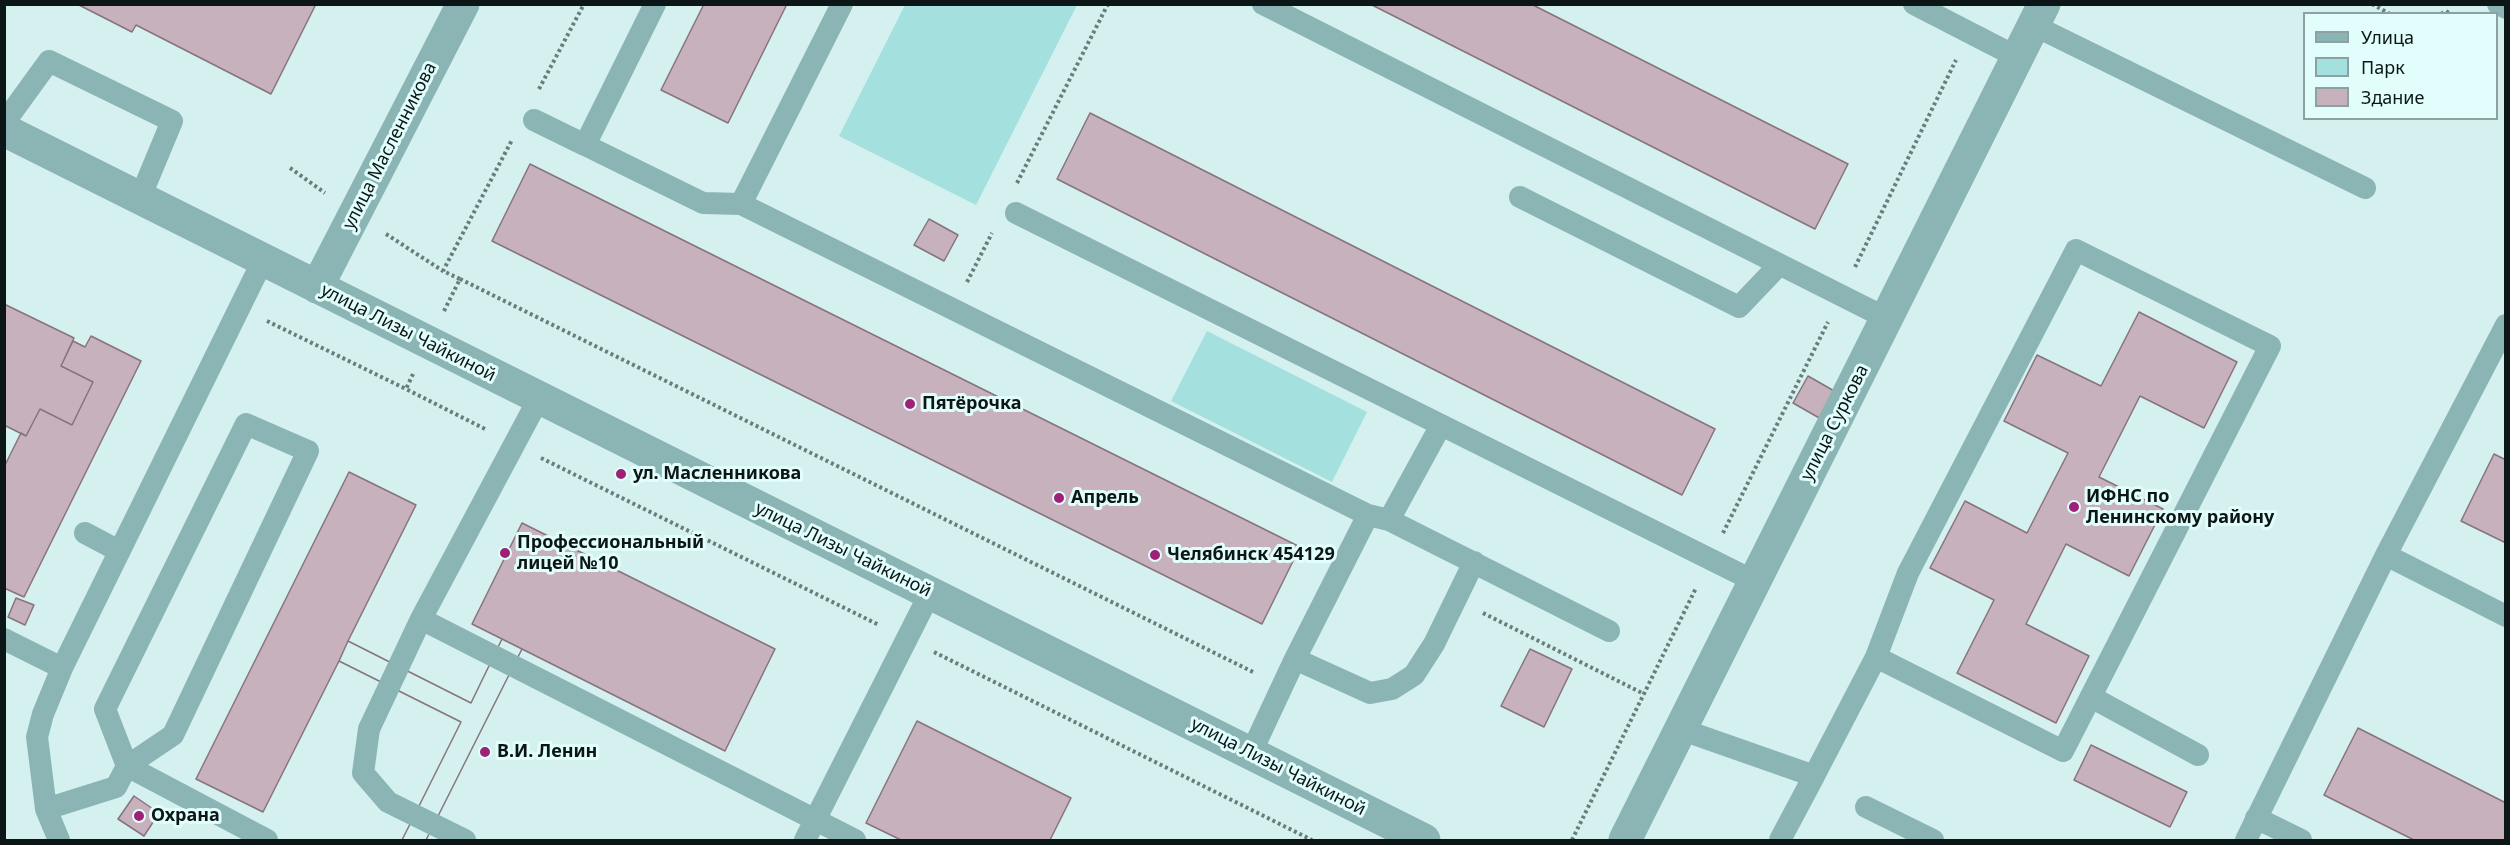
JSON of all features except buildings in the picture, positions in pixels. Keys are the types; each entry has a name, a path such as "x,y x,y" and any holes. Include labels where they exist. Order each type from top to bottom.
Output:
{"street":[{"name":"улица Масленникова","path":"317,287 463,4"},
{"name":"улица Суркова","path":"1625,840 2039,15"},
{"name":"улица Лизы Чайкиной","path":"4,130 1424,840"}],"lane":[{"path":"585,145 655,4"},
{"path":"741,204 842,4"},
{"path":"1263,4 1888,319"},
{"path":"1914,4 2017,57"},
{"path":"2498,4 2505,8"},
{"path":"2039,15 2365,188"},
{"path":"4,123 49,61 172,121 140,198"},
{"path":"534,120 703,203 741,204 953,311 1474,562 1609,631"},
{"path":"1520,197 1738,307 1779,265"},
{"path":"1016,213 1755,581"},
{"path":"1780,840 1876,657 1908,573 2076,250 2270,346 2063,751 1876,657"},
{"path":"59,840 46,809 37,737 43,714 62,668 263,260"},
{"path":"2246,840 2386,555 2505,325"},
{"path":"465,840 388,802 363,773 369,729 421,619 539,398"},
{"path":"46,809 116,787 127,766 173,735 308,451 246,424 105,709 127,766 267,840"},
{"path":"1251,753 1295,659 1379,518 1441,425"},
{"path":"85,533 119,551"},
{"path":"2386,555 2505,616"},
{"path":"1295,659 1370,693 1392,689 1414,675 1434,644 1474,562"},
{"path":"805,840 930,593"},
{"path":"421,619 855,840"},
{"path":"4,639 62,668"},
{"path":"2091,697 2198,754"},
{"path":"1680,729 1814,776"},
{"path":"1866,807 1933,840"},
{"path":"2256,818 2301,840"}],"path":[{"path":"535,97 584,4"},
{"path":"1017,184 1108,4"},
{"path":"2372,4 2386,12"},
{"path":"1572,840 1969,33"},
{"path":"513,138 443,271 1282,687"},
{"path":"953,311 995,226"},
{"path":"406,389 460,279"},
{"path":"239,308 1312,840"},
{"path":"1455,600 1644,694"}],"green space":[{"path":"905,5 1077,5 976,205 839,136"},
{"path":"1207,331 1367,412 1332,482 1171,401"}],"place":[{"name":"Пятёрочка","path":"910,404"},
{"name":"ул. Масленникова","path":"621,474"},
{"name":"Апрель","path":"1059,498"},
{"name":"ИФНС по Ленинскому району","path":"2074,507"},
{"name":"Профессиональный лицей №10","path":"505,553"},
{"name":"Челябинск 454129","path":"1155,555"},
{"name":"В.И. Ленин","path":"485,752"},
{"name":"Охрана","path":"139,816"}]}
